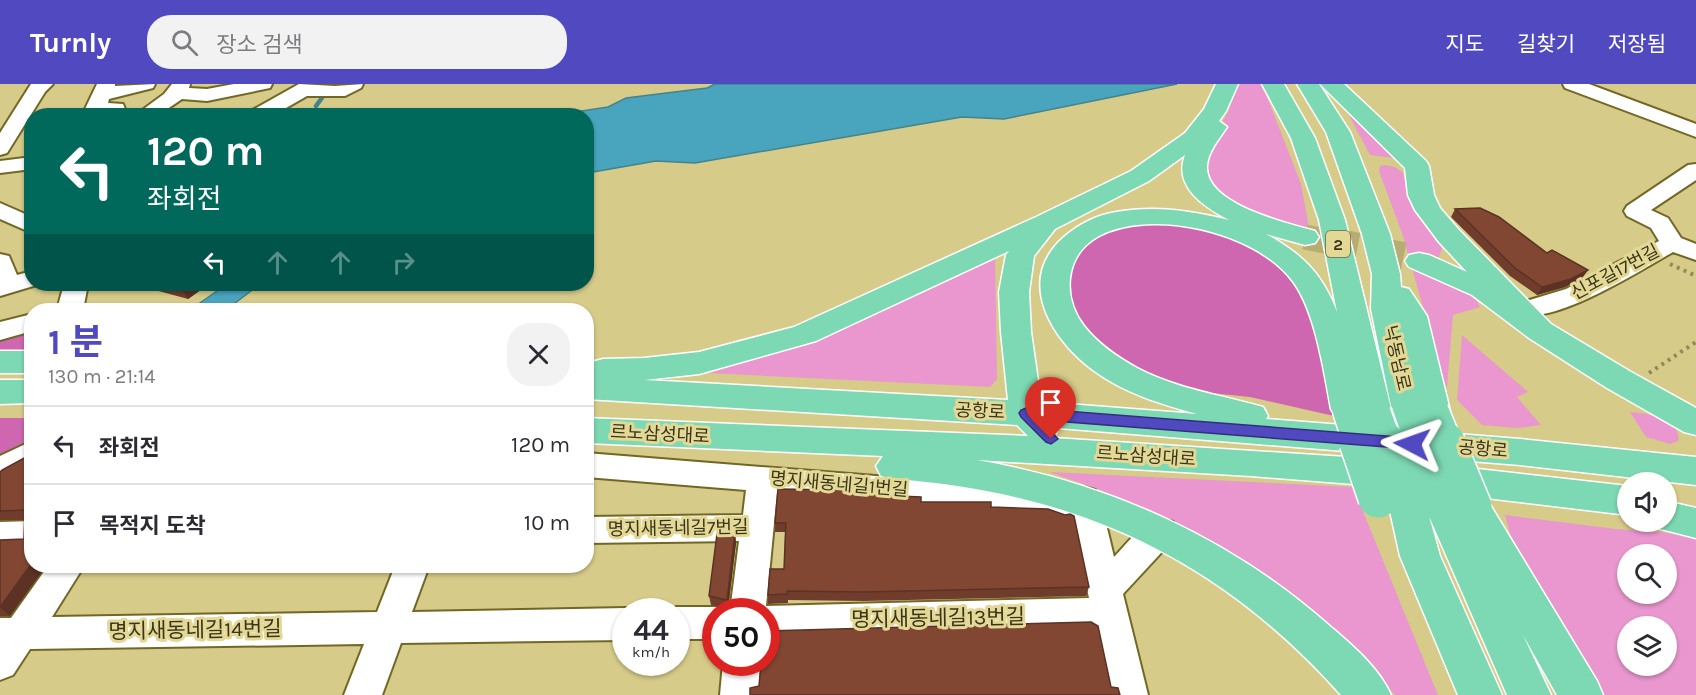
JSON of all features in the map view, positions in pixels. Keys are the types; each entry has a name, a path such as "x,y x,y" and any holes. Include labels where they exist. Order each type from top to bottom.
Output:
{"main road":[{"path":"594,370 644,369 699,363 795,337 1046,223 1114,190 1161,163 1193,138 1215,111 1227,84"},
{"name":"낙동남로","path":"1273,84 1303,138 1332,220 1391,410 1425,502 1529,695"},
{"name":"2","path":"1308,84 1338,132 1376,234 1386,274 1412,316 1391,410"},
{"path":"1331,84 1417,166 1424,202 1438,223 1486,274 1536,320"},
{"path":"1215,111 1216,126 1201,148 1194,166 1197,182 1219,203 1242,216 1269,227 1305,237"},
{"path":"1376,234 1386,220 1368,167 1375,161 1388,160 1402,165 1420,185"},
{"path":"1303,435 1253,417 1171,395 1137,381 1103,363 1080,341 1064,319 1055,298 1053,281 1060,259 1070,245 1100,226 1118,220 1169,217 1220,225 1265,244 1284,255 1302,273 1311,287 1324,319 1391,410 1425,502 1502,562 1581,695"},
{"path":"1046,223 1020,255 1014,292 1016,332 1026,413 1064,451"},
{"path":"1438,223 1446,256 1442,259 1419,261 1482,289 1536,320 1696,423"},
{"path":"0,362 24,362"},
{"path":"1630,379 1696,405"},
{"path":"1608,461 1681,452 1689,446 1690,441 1682,426 1630,379"},
{"name":"공항로","path":"594,388 1026,413 1608,461 1696,471"},
{"path":"0,392 24,391"},
{"name":"르노삼성대로","path":"594,430 1064,451 1408,475 1617,502"},
{"path":"632,432 696,454 947,470 989,476 1086,509 1161,531 1219,563 1258,589 1302,625 1343,664 1369,695"},
{"name":"낙동남로","path":"1425,502 1420,556 1480,695"},
{"path":"1677,506 1696,508"},
{"path":"1677,519 1696,523"}],"street":[{"path":"26,108 38,88 44,84"},
{"path":"95,108 103,89 146,84"},
{"path":"154,108 179,88 207,95 263,84"},
{"path":"1572,84 1696,130"},
{"path":"263,108 302,86 346,88"},
{"path":"268,108 302,86"},
{"path":"0,149 24,110"},
{"path":"0,167 24,164"},
{"path":"1672,243 1660,223 1635,211 1696,171"},
{"path":"1,208 24,221"},
{"name":"신포길17번길","path":"1536,320 1575,295 1672,243 1696,254"},
{"path":"0,261 13,284"},
{"path":"0,331 24,324"},
{"name":"명지새동네길1번길","path":"594,466 1039,501 1086,509"},
{"name":"명지새동네길7번길","path":"594,530 757,528 763,478"},
{"path":"1086,509 1129,695"},
{"path":"750,598 757,528"},
{"path":"1108,602 1161,531"},
{"path":"0,535 24,534"},
{"path":"0,663 10,633 61,573"},
{"path":"363,695 409,573"},
{"name":"명지새동네길13번길","path":"780,621 1108,602"},
{"path":"389,627 612,624"},
{"name":"명지새동네길14번길","path":"10,633 389,627"},
{"path":"739,695 741,676"}],"path":[{"path":"1630,379 1696,342"}],"shaded area":[{"path":"1235,84 1262,84 1301,184 1310,233 1233,207 1204,177 1208,150 1229,110"},
{"path":"1342,102 1401,159 1370,155"},
{"path":"1380,166 1395,167 1403,173 1409,195 1442,248 1439,257 1416,266 1474,296 1480,307 1453,315 1447,387 1403,236 1379,171"},
{"path":"1130,223 1203,225 1282,262 1313,312 1334,416 1250,397 1191,391 1142,373 1090,338 1070,311 1064,292 1070,258 1098,235"},
{"path":"995,258 997,379 990,387 708,373 801,345"},
{"path":"24,331 24,350 0,351 0,336"},
{"path":"1462,335 1528,392 1517,397 1541,425 1517,428 1482,425 1457,400"},
{"path":"1630,412 1662,418 1669,422 1678,433 1678,441 1670,444 1646,437"},
{"path":"0,418 24,418 24,443 0,456"},
{"path":"1049,472 1353,487 1438,695 1395,695 1328,626 1273,582 1243,562 1213,543 1151,511"},
{"path":"1505,515 1617,529 1617,532 1696,535 1696,695 1600,695 1531,585 1529,567 1512,542"}],"water":[{"path":"715,84 1177,84 1004,119 962,117 695,163 656,161 594,172 594,109 608,107 626,98 707,88"},
{"path":"217,291 251,291 235,303 200,303"}],"building":[{"path":"1480,208 1499,217 1547,253 1552,250 1588,270 1571,279 1542,287 1515,268 1455,209"},
{"path":"24,458 24,510 0,511 0,472"},
{"path":"778,489 842,490 853,491 853,494 921,497 921,502 991,502 991,507 1048,509 1065,515 1070,514 1074,516 1089,587 864,592 787,591 787,594 768,595 770,569 784,569 786,523 775,523"},
{"path":"717,534 735,534 727,598 709,596"},
{"path":"24,539 25,573 0,607 0,540"},
{"path":"1091,622 1098,626 1111,687 1118,688 1120,695 750,695 750,688 759,686 760,676 780,676 780,631"}],"waterway":[{"path":"316,106 332,84"}],"tunnel":[{"path":"1305,237 1334,243"},
{"path":"1327,242 1419,261"}],"route":[{"path":"1051,439 1026,413 1412,444"}]}
